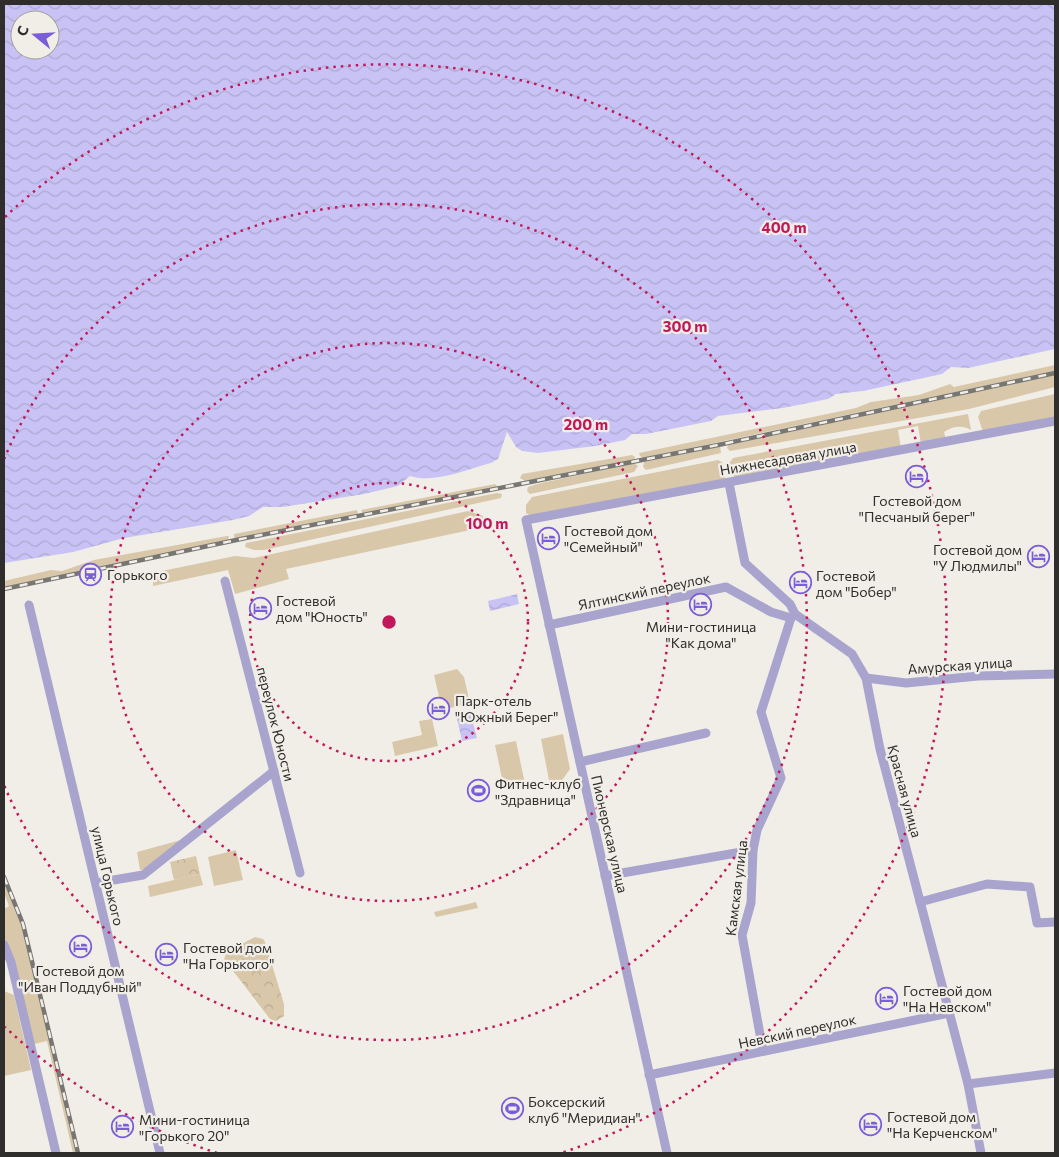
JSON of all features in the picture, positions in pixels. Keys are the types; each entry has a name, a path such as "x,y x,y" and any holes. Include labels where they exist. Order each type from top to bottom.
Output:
{"street":[{"name":"Нижнесадовая улица","path":"526,520 1055,422"},
{"name":"Красная улица","path":"730,482 745,563 790,604 793,616 852,654 866,678 880,749 968,1084 981,1153"},
{"name":"Пионерская улица","path":"526,520 667,1153"},
{"name":"переулок Юности","path":"225,581 300,873"},
{"name":"Ялтинский переулок","path":"550,625 726,587 771,612 793,616"},
{"name":"улица Горького","path":"30,605 160,1153"},
{"name":"Камская улица","path":"763,1051 742,935 751,903 753,850 757,830 780,778 761,712 793,616"},
{"name":"Амурская улица","path":"866,678 913,683 978,676 1055,674"},
{"path":"580,762 706,733"},
{"path":"96,883 143,875 274,771"},
{"path":"605,876 753,850"},
{"path":"920,902 987,884 1030,887 1037,924 1055,922"},
{"path":"4,945 11,962 56,1153"},
{"name":"Невский переулок","path":"650,1075 949,1013"},
{"path":"968,1084 1055,1072"}],"green space":[{"path":"1055,365 1055,371 643,458 639,453 856,408 871,402 919,395 950,384 954,387"},
{"path":"1055,375 1055,387 969,409 730,451 727,448 728,445"},
{"path":"1055,394 1055,418 983,432 978,417 981,411"},
{"path":"968,414 971,430 961,427 951,428 944,432 946,440 921,444 918,426 898,430 901,448 735,478 730,470 730,462 733,458"},
{"path":"720,446 721,453 646,470 643,467 644,462"},
{"path":"632,455 635,457 634,460 525,481 520,478 522,474"},
{"path":"718,460 723,463 725,479 531,516 526,513 526,505 532,497"},
{"path":"634,463 638,466 634,472 530,494 527,491 528,487 537,484"},
{"path":"495,484 498,487 363,514 361,510"},
{"path":"497,493 502,494 501,498 264,550 254,550 245,547 246,543"},
{"path":"357,510 358,514 356,515 237,539 234,537 234,534"},
{"path":"468,511 481,515 494,525 286,569 289,579 235,594 228,570 153,586 153,576 157,572 235,556 254,558"},
{"path":"229,536 228,541 4,587 4,581 51,570 62,571 94,560"},
{"path":"457,669 464,677 470,703 442,710 434,675"},
{"path":"432,719 438,746 395,756 392,742 422,735 419,721"},
{"path":"563,734 570,769 560,783 550,785 541,739"},
{"path":"516,741 525,784 504,788 495,745"},
{"path":"181,840 145,869 140,870 137,852"},
{"path":"236,850 243,880 214,886 208,857"},
{"path":"196,856 200,874 174,880 170,862"},
{"path":"200,874 203,885 150,897 148,886"},
{"path":"4,881 23,928 76,1153 73,1153 47,1041 34,1044 14,962 4,939 4,909 9,906 4,893"},
{"path":"476,902 478,908 436,917 434,912"},
{"path":"255,937 263,939 265,942 284,1004 284,1016 276,1021 270,1019 224,959 227,952"},
{"path":"4,991 14,995 31,1070 4,1076"}],"water":[{"path":"4,4 1055,4 1055,349 968,368 951,367 942,374 863,391 836,394 828,399 783,408 718,416 711,421 646,434 632,434 625,440 595,446 538,453 522,451 516,447 507,432 498,459 491,463 451,475 430,478 410,476 398,486 364,494 283,507 263,507 249,516 233,520 124,538 73,552 4,563"},
{"path":"517,594 519,604 490,611 488,601"},
{"path":"470,711 477,738 462,741 456,714"}],"railway":[{"path":"4,589 241,539 723,444 1055,373"},
{"path":"4,877 23,924 78,1153"}],"place":[{"name":"Гостевой дом \"Песчаный берег\"","path":"917,477"},
{"name":"Гостевой дом \"Семейный\"","path":"548,538"},
{"name":"Гостевой дом \"У Людмилы\"","path":"1038,557"},
{"name":"Горького","path":"91,574"},
{"name":"Гостевой дом \"Бобер\"","path":"800,583"},
{"name":"Мини-гостиница \"Как дома\"","path":"701,604"},
{"name":"Гостевой дом \"Юность\"","path":"260,608"},
{"name":"Парк-отель \"Южный Берег\"","path":"439,708"},
{"name":"Фитнес-клуб \"Здравница\"","path":"479,791"},
{"name":"Гостевой дом \"Иван Поддубный\"","path":"80,947"},
{"name":"Гостевой дом \"На Горького\"","path":"167,955"},
{"name":"Гостевой дом \"На Невском\"","path":"887,998"},
{"name":"Боксерский клуб \"Меридиан\"","path":"512,1109"},
{"name":"Гостевой дом \"На Керченском\"","path":"871,1124"},
{"name":"Мини-гостиница \"Горького 20\"","path":"123,1127"}]}
